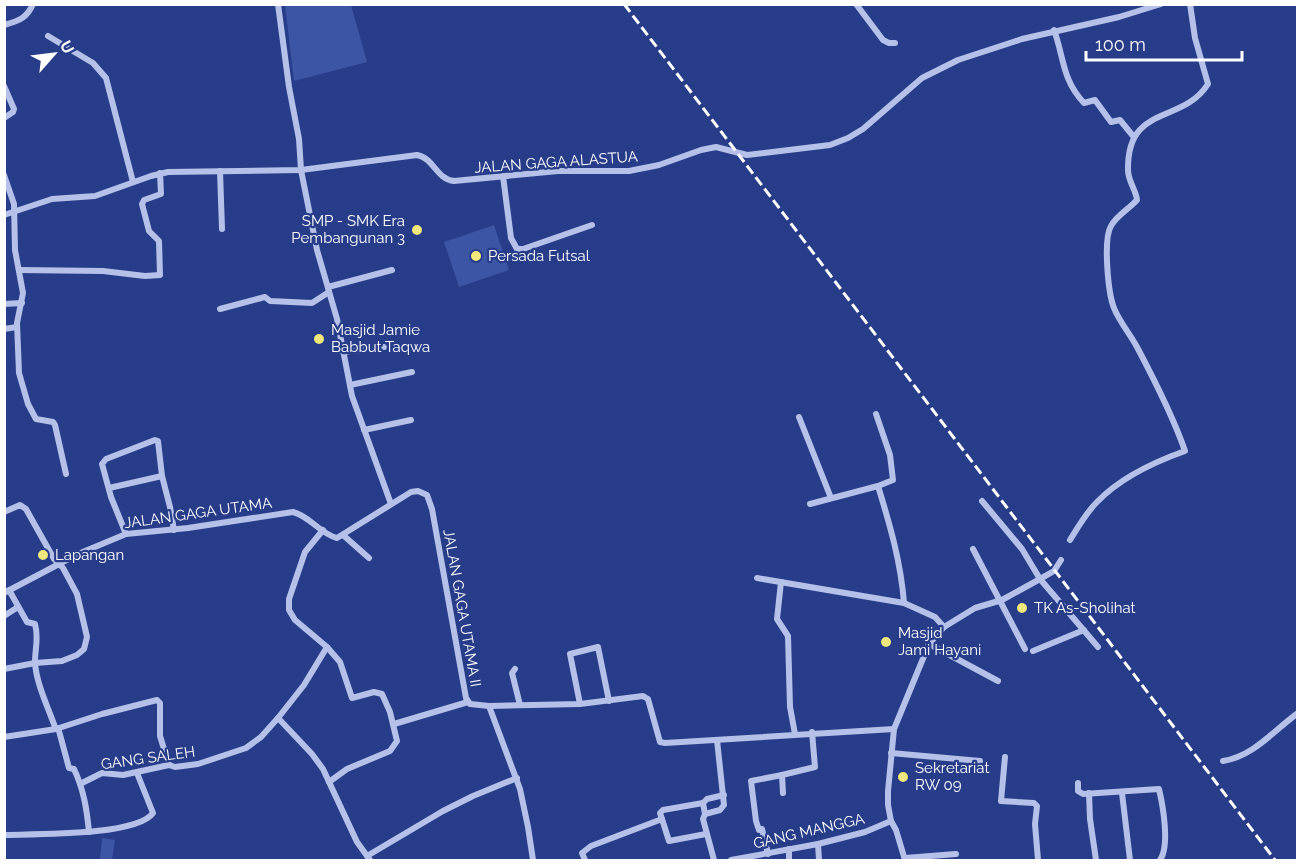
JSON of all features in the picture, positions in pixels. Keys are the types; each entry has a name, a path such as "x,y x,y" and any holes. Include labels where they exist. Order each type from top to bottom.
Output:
{"street":[{"path":"4,25 26,17 33,4"},
{"path":"278,4 289,87 299,139 301,170 314,240 350,385 391,504 343,535 369,558"},
{"path":"856,4 883,40 889,43 895,42"},
{"name":"JALAN GAGA ALASTUA","path":"4,215 52,199 95,196 160,173 177,171 301,170 417,155 426,159 442,177 448,180 467,180 558,171 629,171 659,165 716,147 747,155 810,149 839,142 870,124 928,74 978,53 1054,30 1119,17 1161,4"},
{"path":"1070,540 1086,514 1098,500 1124,480 1150,465 1185,451 1147,366 1110,298 1107,257 1108,234 1111,225 1134,204 1137,197 1130,183 1128,172 1133,136 1140,127 1189,101 1202,92 1208,84 1195,38 1190,4"},
{"path":"1054,30 1061,51 1061,62 1076,95 1084,103 1095,100 1110,121 1120,120 1133,136"},
{"path":"48,36 93,63 106,78 133,182"},
{"path":"4,86 14,112 4,118"},
{"path":"220,171 222,230"},
{"path":"20,270 103,271 145,276 160,275 159,241 149,231 142,204 144,200 161,194 160,173"},
{"path":"4,175 14,204 15,250 22,293 17,327 19,373 28,404 36,419 53,422 55,425 66,474"},
{"path":"503,176 511,238 517,249 523,249 592,225"},
{"path":"220,309 265,297 270,301 312,303 328,290 392,270"},
{"path":"4,304 22,303"},
{"path":"4,329 17,327"},
{"path":"343,352 384,347"},
{"path":"350,385 412,372"},
{"path":"810,504 892,482 894,478 890,455 876,414"},
{"path":"799,417 831,498"},
{"path":"364,430 411,420"},
{"path":"126,534 102,468 103,460 155,440 158,441 162,476 174,530"},
{"path":"109,488 162,476"},
{"path":"878,486 891,528 903,585 904,603"},
{"name":"JALAN GAGA UTAMA II","path":"391,504 414,491 425,493 429,498 468,702 472,705 580,704 646,697 660,742 665,743 812,732 894,729"},
{"path":"982,501 1022,549 1040,579 1098,647"},
{"path":"4,512 23,505 77,594 86,629 84,649 77,655 62,661 4,669"},
{"name":"JALAN GAGA UTAMA","path":"7,591 94,546 126,534 174,530 292,512 306,517 333,537 343,535"},
{"path":"323,530 305,552 297,574 289,610 296,620 327,647 343,667 350,697 354,699 374,692 382,694 394,724 397,741 393,748 385,754 347,769 329,782"},
{"path":"973,549 1025,649"},
{"path":"956,854 905,859 891,821 888,791 894,729 929,644 944,627 975,608 999,601 1040,579 1054,570 1061,560"},
{"path":"757,578 904,603 935,617 944,627"},
{"path":"781,582 777,619 788,636 790,707 795,734"},
{"path":"7,591 27,623 35,624 38,633 35,663 56,729 59,731 69,768 74,769 80,784 89,832"},
{"path":"4,616 18,606"},
{"path":"1034,651 1084,630"},
{"path":"929,644 998,681"},
{"name":"GANG SALEH","path":"80,784 102,773 123,775 169,765 175,767 198,764 246,748 278,718 304,685 327,647"},
{"path":"580,704 570,654 598,647 609,701"},
{"path":"515,669 512,673 520,705"},
{"path":"4,737 56,729 157,700 160,703 160,736 169,765"},
{"path":"394,724 468,702"},
{"path":"489,706 517,778 527,819 533,861"},
{"path":"1223,761 1241,757 1250,752 1298,713"},
{"path":"278,718 312,754 368,858 443,811 517,778"},
{"path":"768,854 762,829 759,830 756,821 751,781 815,767 812,732"},
{"path":"705,814 722,808 724,795 717,740"},
{"path":"891,753 980,761"},
{"path":"1005,757 1005,778 1001,801 1034,803 1037,806 1035,824 1038,861"},
{"path":"4,835 89,832 145,820 153,815 137,773"},
{"path":"782,775 783,793"},
{"path":"1078,783 1080,794 1159,790 1165,835 1165,854 1160,861"},
{"path":"1122,793 1130,861"},
{"path":"1089,794 1096,861"},
{"path":"706,834 669,841 660,813 663,810 703,803 707,799 724,795"},
{"path":"703,803 705,814 703,819 714,861"},
{"path":"585,861 582,853 591,846 662,819"},
{"name":"GANG MANGGA","path":"731,861 866,832 891,821"},
{"path":"818,844 819,861"},
{"path":"789,849 789,861"}],"shaded area":[{"path":"285,5 351,5 367,62 294,81"},
{"name":"Persada Futsal","path":"494,225 509,270 459,287 444,242"},
{"path":"102,838 115,840 112,860 100,860"}],"railway":[{"path":"624,4 1275,860"}],"place":[{"name":"SMP - SMK Era Pembangunan 3","path":"417,230"},
{"name":"Persada Futsal","path":"476,256"},
{"name":"Masjid Jamie Babbut Taqwa","path":"319,339"},
{"name":"Lapangan","path":"43,555"},
{"name":"TK As-Sholihat","path":"1022,608"},
{"name":"Masjid Jami Hayani","path":"886,642"},
{"name":"Sekretariat RW 09","path":"903,777"}]}
